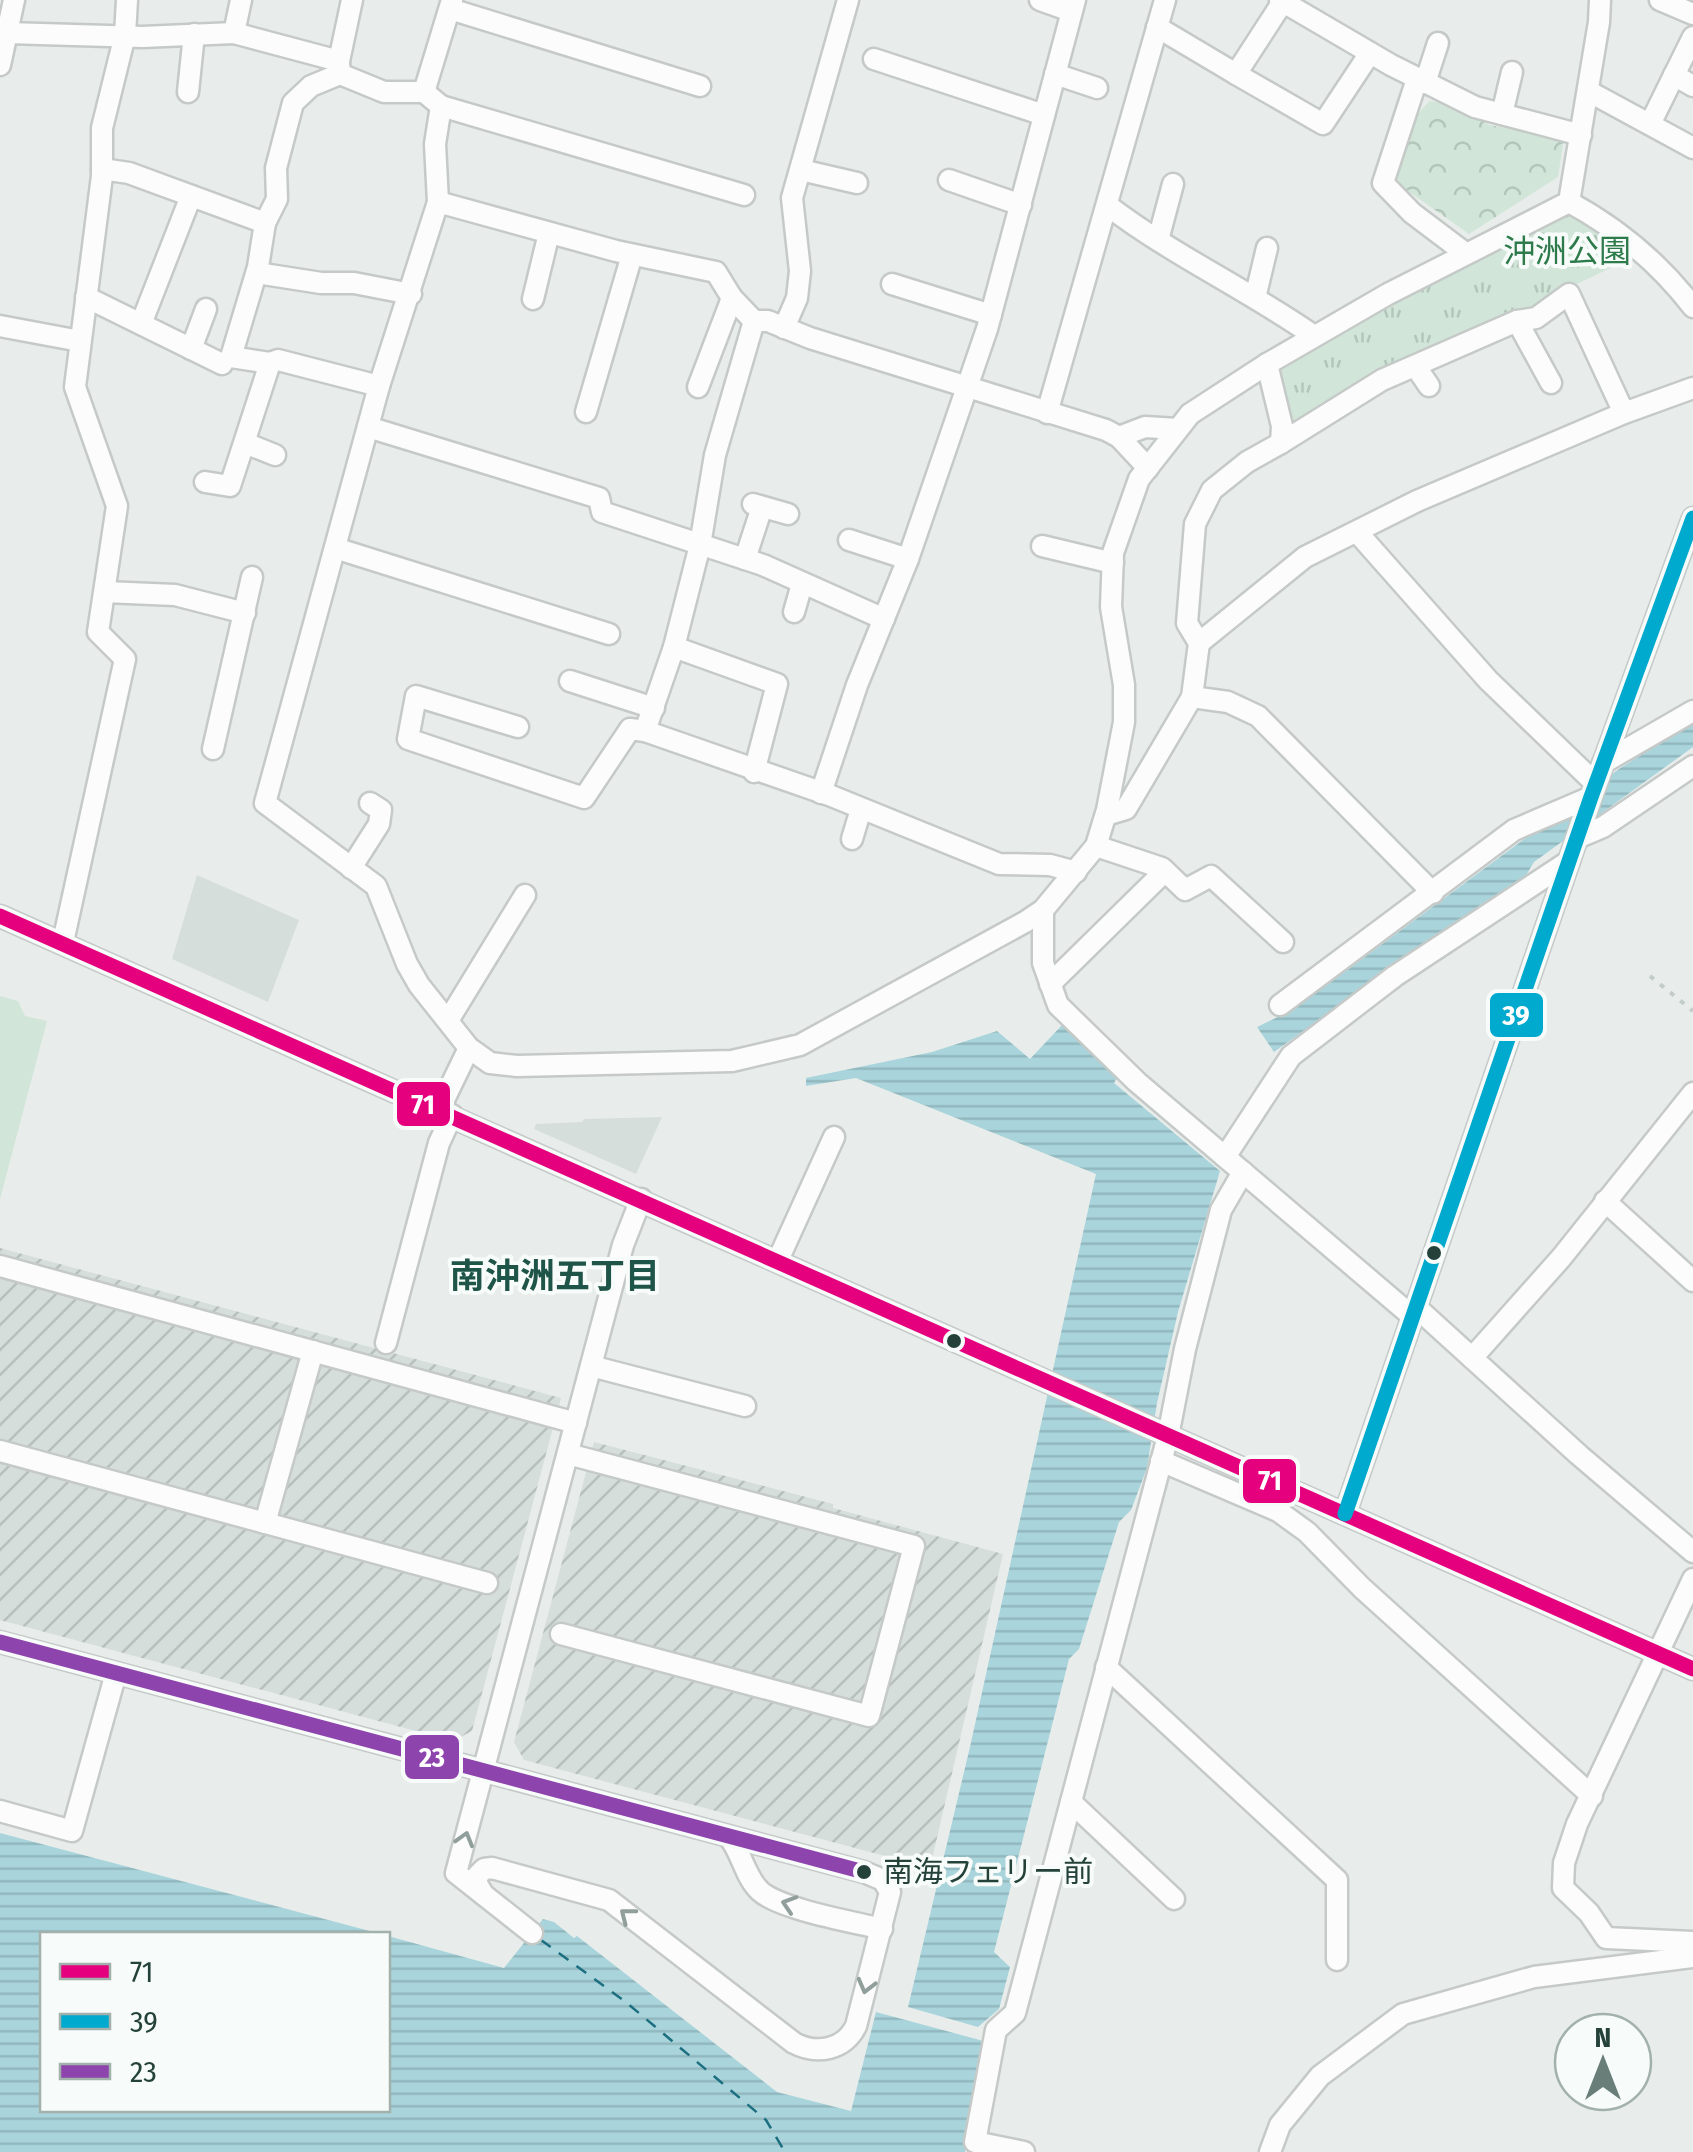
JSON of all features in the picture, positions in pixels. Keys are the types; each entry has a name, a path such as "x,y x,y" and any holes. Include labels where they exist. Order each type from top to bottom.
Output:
{"street":[{"path":"0,65 14,0"},
{"path":"62,942 125,660 98,632 118,506 75,387 102,168 102,128 126,35 127,0"},
{"path":"234,33 241,0"},
{"path":"352,0 340,68 311,86 294,103 276,168 277,200 265,223 256,273 232,356 270,364 278,360 379,386"},
{"path":"784,328 797,298 800,271 792,198 848,0"},
{"path":"821,793 908,559 991,316 1073,6 1040,0"},
{"path":"1047,412 1165,0"},
{"path":"1236,74 1282,0 1421,81 1475,106 1580,136"},
{"path":"1569,202 1600,0"},
{"path":"1660,0 1693,14"},
{"path":"424,92 451,4 700,86"},
{"path":"1157,27 1323,124 1370,52"},
{"path":"7,33 234,33 340,68 384,92 424,92 441,106 744,196"},
{"path":"188,92 194,34"},
{"path":"1650,124 1684,81 1693,37"},
{"path":"1438,43 1383,183 1412,213 1465,254"},
{"path":"874,59 1044,115"},
{"path":"1502,114 1512,72"},
{"path":"1055,74 1096,88"},
{"path":"1588,91 1693,148"},
{"path":"441,106 435,144 438,202 379,386 264,803 376,886 419,985 469,1048 490,1063 517,1066 732,1061 800,1045 1043,910 1096,846 1106,815 1124,722 1124,685 1111,607 1113,563 1139,480 1190,414 1267,364 1465,254 1569,202"},
{"path":"102,168 129,173 265,223"},
{"path":"801,170 856,184"},
{"path":"949,180 1021,205"},
{"path":"1158,240 1173,184"},
{"path":"141,324 191,196"},
{"path":"438,202 632,255 716,272 732,298 754,321 768,321 1119,437 1148,468"},
{"path":"1569,202 1610,224 1672,278 1693,307"},
{"path":"1107,205 1314,336"},
{"path":"533,298 549,232"},
{"path":"1255,298 1266,248"},
{"path":"586,412 632,255"},
{"path":"256,273 321,283 354,282 411,294"},
{"path":"892,284 991,316"},
{"path":"1106,815 1126,809 1192,697 1199,643 1187,623 1195,524 1212,490 1247,462 1382,380 1517,321 1536,318 1569,294 1624,413"},
{"path":"86,297 222,364"},
{"path":"698,387 732,298"},
{"path":"191,349 206,309"},
{"path":"645,731 674,647 700,545 715,455 754,321"},
{"path":"1517,321 1551,383"},
{"path":"0,326 80,341"},
{"path":"206,482 230,486 270,364"},
{"path":"1267,364 1282,426 1281,443"},
{"path":"1416,367 1429,386"},
{"path":"1199,643 1305,557 1417,501 1624,413 1693,388"},
{"path":"368,427 600,498 602,512 700,545 745,560 785,566 802,584 884,619"},
{"path":"1119,437 1144,427 1178,430"},
{"path":"245,443 275,455"},
{"path":"745,560 757,505 788,514"},
{"path":"1345,1514 1577,838 1693,518"},
{"path":"1356,532 1594,791"},
{"path":"849,540 908,559"},
{"path":"1042,546 1113,563"},
{"path":"336,548 609,634"},
{"path":"213,749 252,577"},
{"path":"794,612 802,584"},
{"path":"105,592 174,595 245,614"},
{"path":"674,647 776,684 754,772"},
{"path":"570,681 654,708"},
{"path":"518,727 416,696 408,739 584,798 630,729 645,731 821,793 999,864 1050,865 1076,872"},
{"path":"1192,697 1228,702 1258,716 1433,892"},
{"path":"1604,763 1693,711"},
{"path":"1577,838 1603,826 1693,766"},
{"path":"1280,1005 1514,830 1594,791"},
{"path":"351,868 379,824 381,810 370,803"},
{"path":"852,840 861,809"},
{"path":"1096,846 1165,871 1185,890 1212,876 1284,942"},
{"path":"1225,1158 1290,1056 1396,976 1569,861"},
{"path":"1050,984 1165,871"},
{"path":"448,1020 525,895"},
{"path":"1043,910 1043,963 1058,1005 1136,1082 1472,1358 1693,1552"},
{"path":"0,916 1693,1668"},
{"path":"386,1343 446,1112 469,1048"},
{"path":"1472,1358 1561,1258 1693,1094"},
{"path":"778,1260 834,1137"},
{"path":"1024,2152 975,2142 996,2030 1015,2013 1168,1436 1185,1349 1221,1210 1243,1172"},
{"path":"532,1933 456,1873 624,1245 641,1199"},
{"path":"1605,1202 1693,1280"},
{"path":"0,1266 576,1422"},
{"path":"265,1523 313,1351"},
{"path":"591,1366 744,1406"},
{"path":"0,1452 487,1583"},
{"path":"561,1634 869,1716 914,1546 568,1454"},
{"path":"1161,1461 1278,1511 1306,1532 1592,1796"},
{"path":"1693,1579 1577,1824 1564,1864 1563,1888 1589,1912 1606,1938 1693,1942"},
{"path":"0,1642 864,1872 882,1880 890,1892 851,2035 837,2046 814,2050 794,2044 609,1900 492,1868 478,1876 477,1884 483,1894"},
{"path":"1106,1667 1337,1880 1337,1960"},
{"path":"0,1811 72,1831 116,1673"},
{"path":"1071,1802 1174,1898"},
{"path":"729,1836 760,1892 779,1902 882,1929"},
{"path":"1270,2152 1280,2125 1320,2076 1403,2014 1534,1977 1693,1957"}],"path":[{"path":"1650,976 1693,1012"}],"shaded area":[{"path":"197,875 299,920 268,1002 172,959"},
{"path":"662,1117 636,1174 534,1129 536,1124 584,1119"},
{"path":"0,1248 561,1398 472,1731 453,1741 0,1620"},
{"path":"594,1442 833,1504 833,1508 1003,1554 930,1868 524,1760 514,1742"}],"green space":[{"path":"1430,101 1461,106 1489,125 1564,139 1558,177 1469,234 1398,184 1405,139"},
{"name":"沖洲公園","path":"1571,211 1609,225 1631,258 1515,314 1425,349 1291,429 1275,367 1343,327"},
{"path":"0,996 18,1001 25,1016 47,1021 0,1199"}],"water":[{"path":"1693,722 1693,747 1534,862 1525,877 1274,1052 1257,1027 1331,982 1619,769"},
{"path":"1063,1024 1119,1074 1114,1083 1220,1171 1178,1312 1147,1468 1131,1510 1119,1522 1079,1649 1069,1659 994,1952 1010,1967 999,2009 978,2027 908,2007 970,1747 1096,1174 856,1078 806,1086 806,1078 932,1052 997,1031 1030,1059"},
{"path":"0,1833 373,1932 40,1932 40,2112 390,2112 390,1937 504,1968 543,1919 554,1922 574,1938 577,1936 777,2092 851,2111 876,2012 991,2043 965,2152 0,2152"}],"ferry route":[{"path":"541,1940 627,2003 766,2120 785,2152"}],"transit line":[{"name":"39","path":"1345,1514 1591,797 1693,518"},
{"name":"71","path":"0,916 1693,1669"},
{"name":"23","path":"0,1642 864,1872"}],"place":[{"name":"南海フェリー前","path":"864,1872"}],"district":[{"name":"南沖洲五丁目","path":"555,1276"}]}
